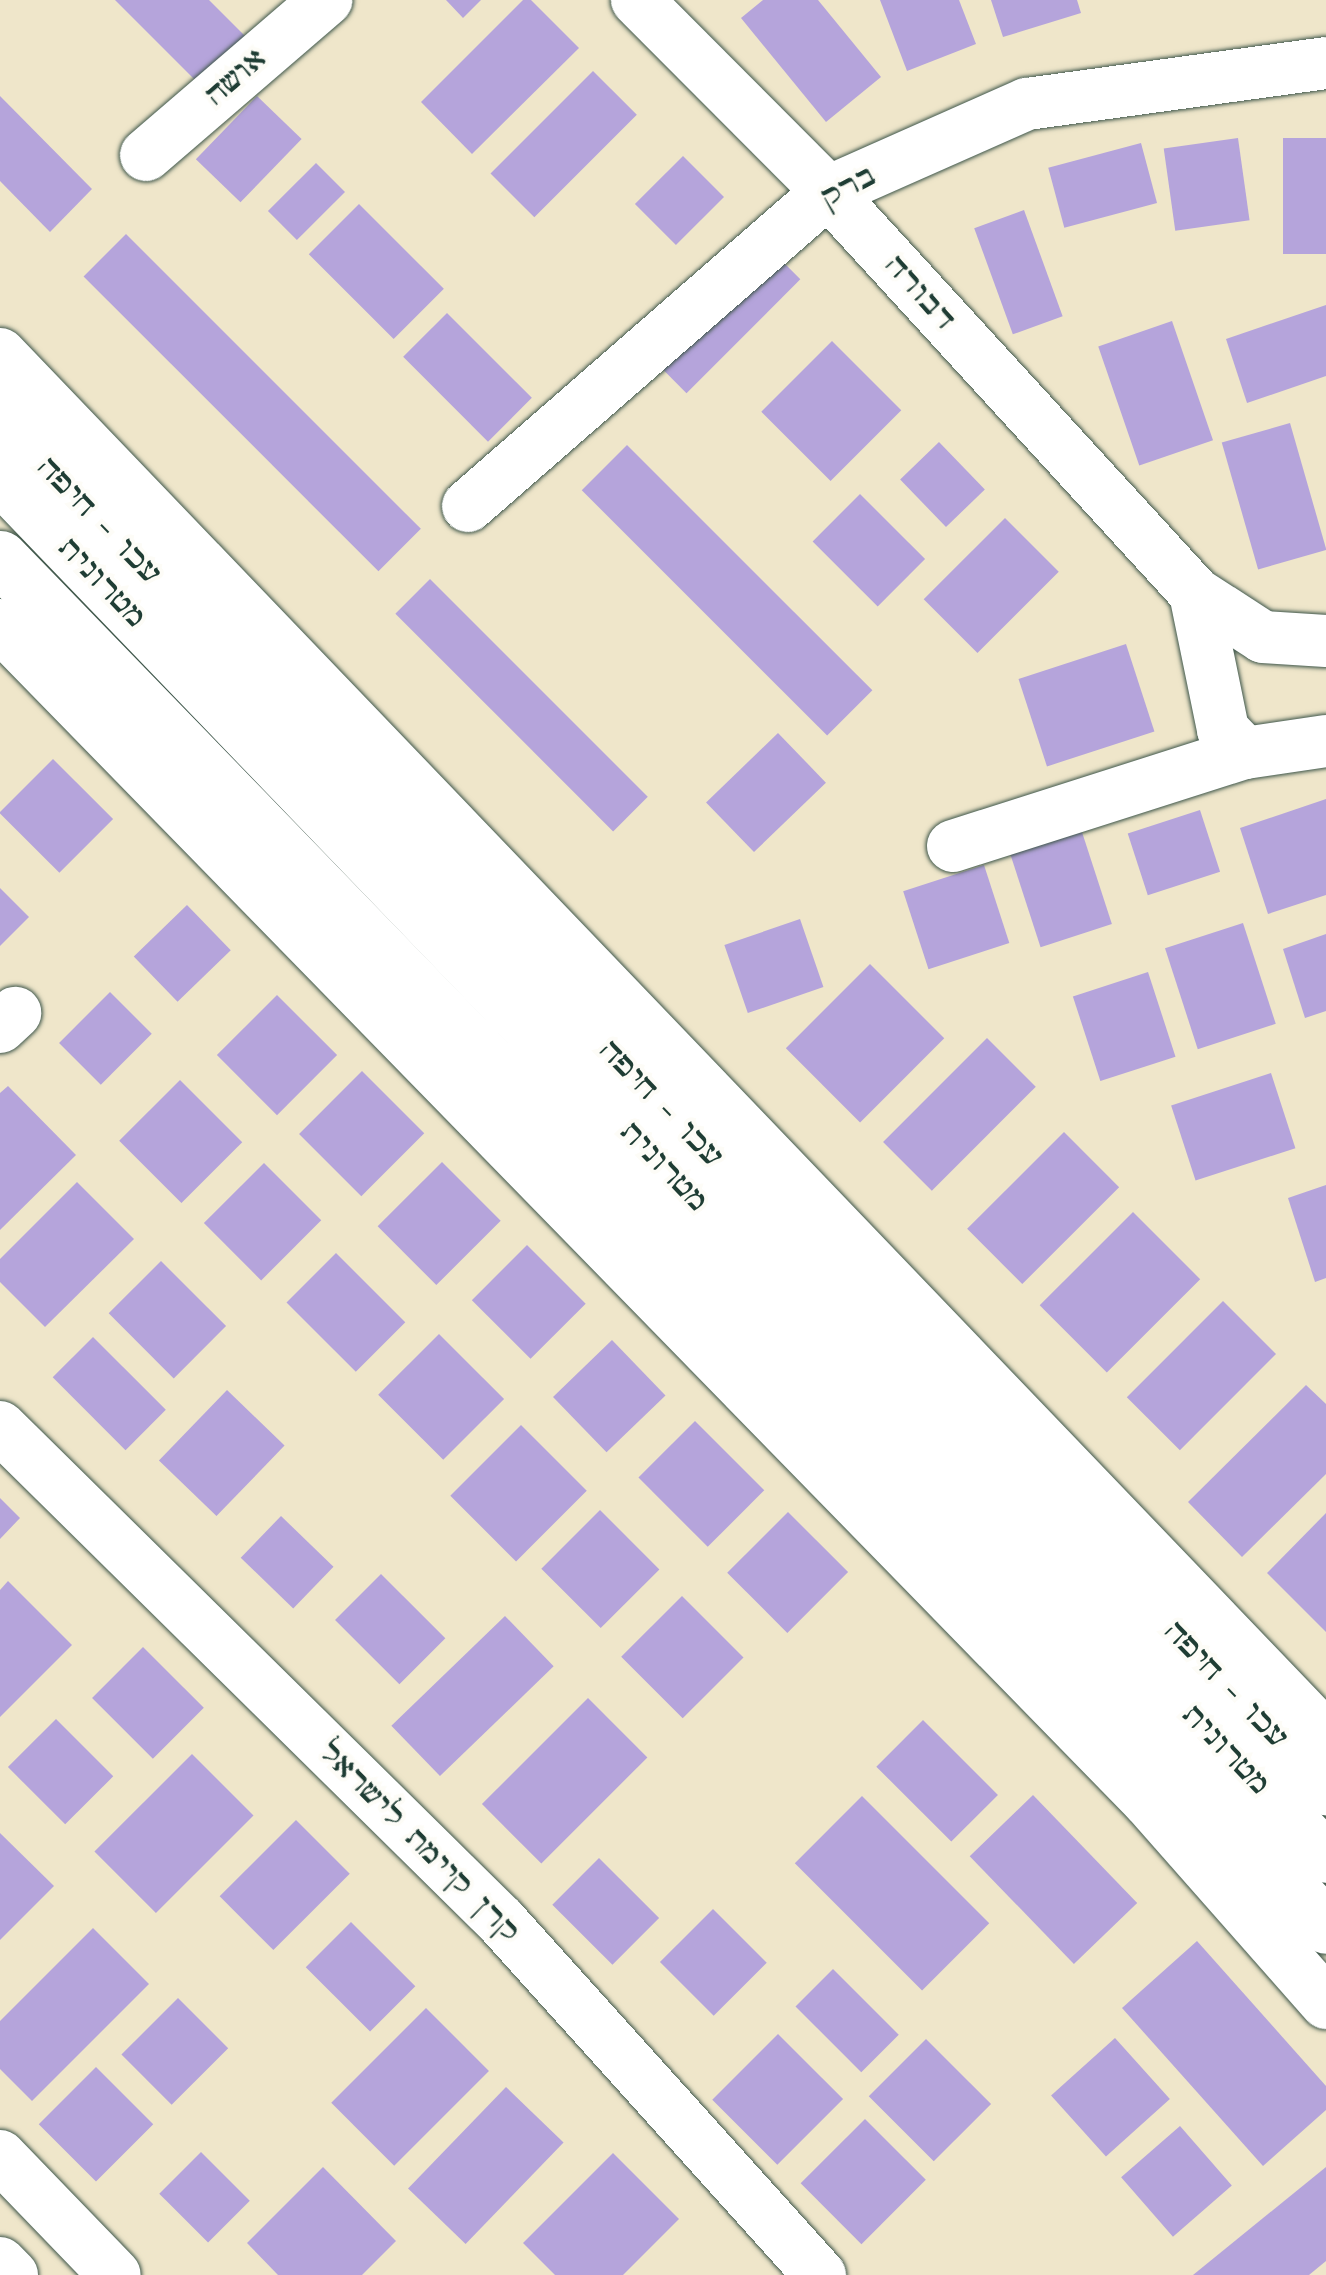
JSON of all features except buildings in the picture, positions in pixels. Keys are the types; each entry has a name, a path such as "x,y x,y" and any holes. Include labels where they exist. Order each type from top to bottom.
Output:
{"highway":[{"name":"עכו - חיפה","path":"0,416 358,792 1326,1788"},
{"path":"0,558 15,609 299,864 1326,1926"}],"street":[{"name":"אושה","path":"146,154 326,0"},
{"name":"דבורה","path":"637,0 828,192 1195,593 1263,636 1326,642"},
{"name":"ברק","path":"468,506 828,192 1028,104 1326,63"},
{"path":"0,354 1326,1736"},
{"name":"מטרונית","path":"0,478 1326,1857"},
{"path":"1195,593 1223,730 1245,753"},
{"path":"15,609 299,931 1149,1802 1326,2003"},
{"path":"336,704 358,792"},
{"path":"953,846 1245,753 1326,742"},
{"path":"299,864 299,931"},
{"name":"קרן קיימת לישראל","path":"0,1427 501,1921 820,2275"},
{"path":"0,2156 115,2275"},
{"path":"0,2264 12,2275"}]}
